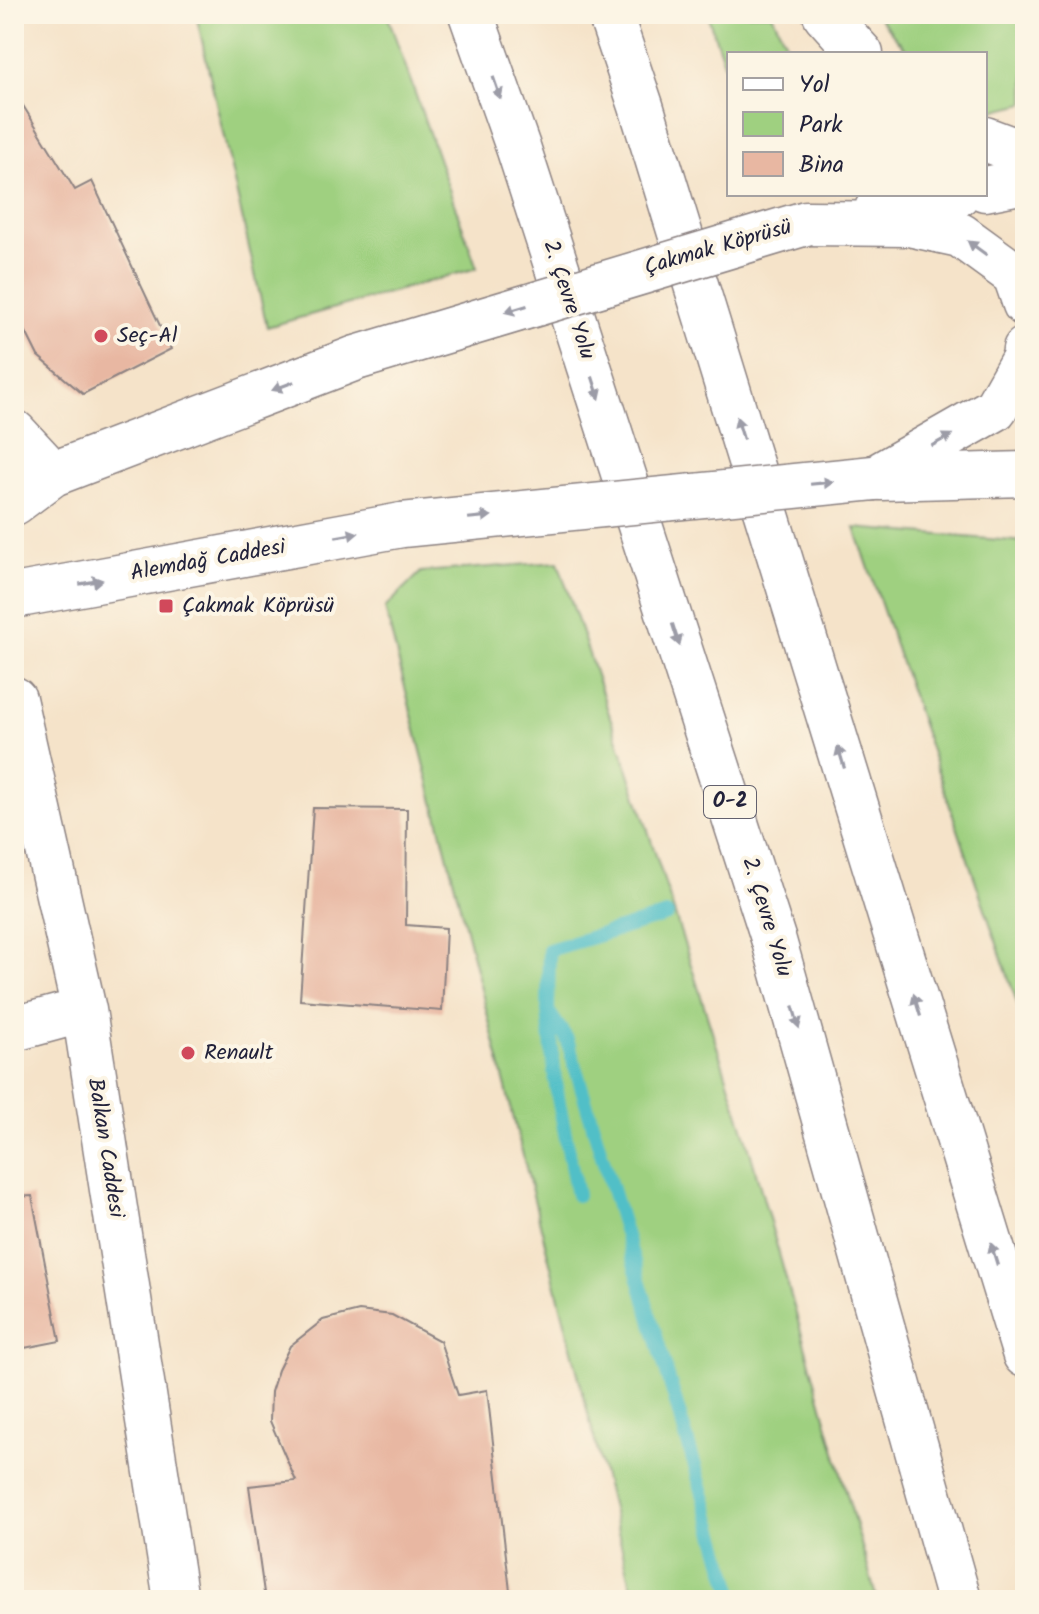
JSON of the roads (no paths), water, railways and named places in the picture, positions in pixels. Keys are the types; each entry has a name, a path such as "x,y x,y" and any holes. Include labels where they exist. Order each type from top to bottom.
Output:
{"main road":[{"name":"2. Çevre Yolu","path":"471,14 519,150 774,941 959,1600"},
{"path":"610,14 641,106 1025,1355"},
{"path":"825,14 859,52"},
{"path":"987,140 1025,154"},
{"path":"987,189 1025,181"},
{"path":"806,223 948,196"},
{"path":"806,223 909,224 960,235 1015,275 1025,304"},
{"name":"Çakmak Köprüsü","path":"53,474 356,358 806,223"},
{"path":"874,478 995,409 1024,358 1025,349"},
{"path":"14,432 53,474 14,503"},
{"path":"874,478 1025,474"},
{"name":"Alemdağ Caddesi","path":"14,596 402,525 874,478"},
{"name":"Balkan Caddesi","path":"14,699 84,1010 176,1600"},
{"path":"14,1029 84,1010"}],"waterway":[{"path":"577,1195 556,1087 548,1011 549,950 667,915"},
{"path":"548,1011 567,1039 735,1600"}],"place":[{"name":"Seç-Al","path":"101,336"},
{"name":"Çakmak Köprüsü","path":"166,606"},
{"name":"Renault","path":"188,1053"}]}
